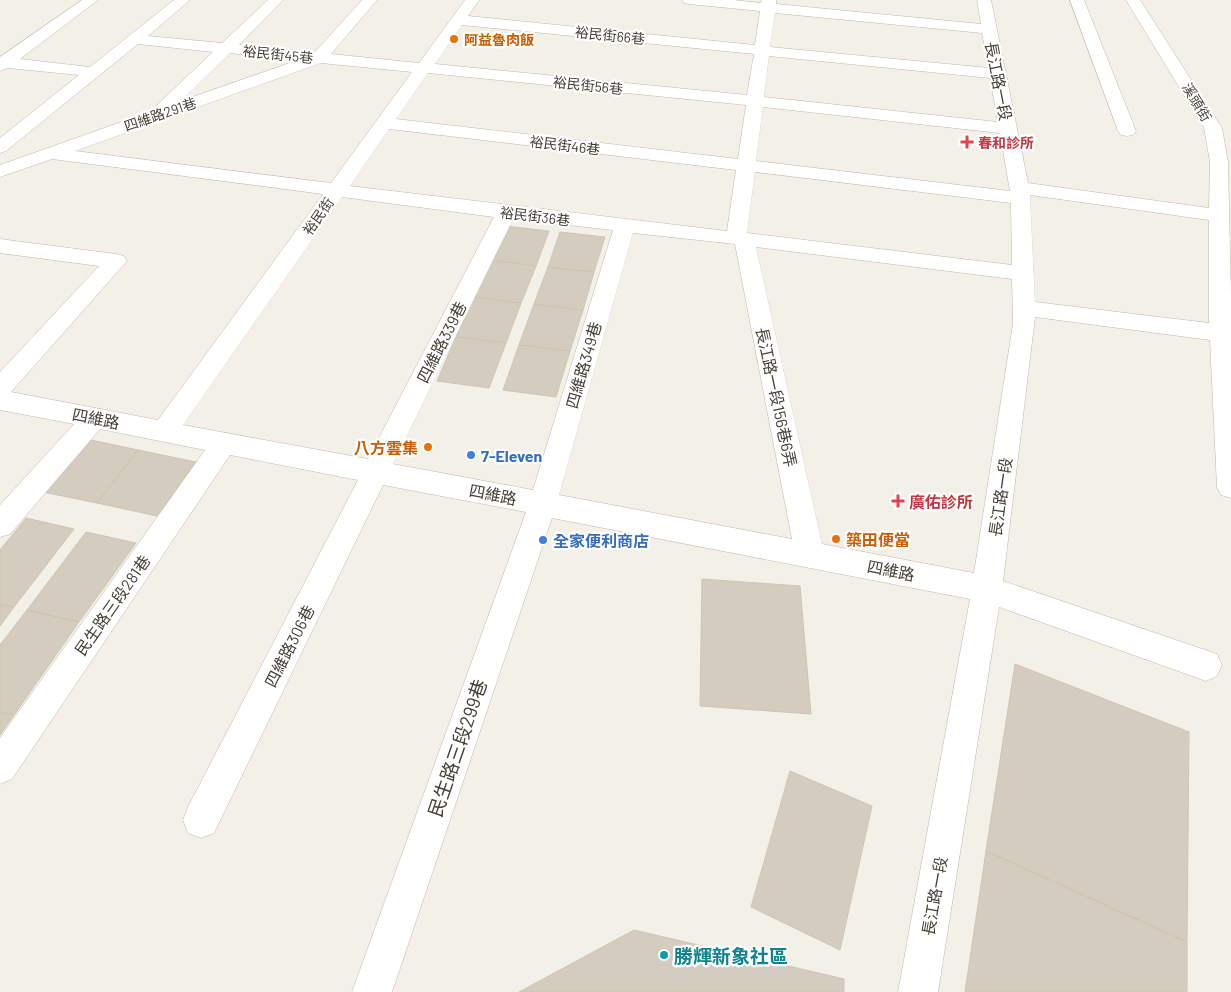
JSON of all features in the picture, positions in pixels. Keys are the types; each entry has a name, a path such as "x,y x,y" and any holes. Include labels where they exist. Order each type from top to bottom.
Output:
{"street":[{"path":"2,64 91,0"},
{"path":"0,147 183,0"},
{"path":"157,115 276,0"},
{"path":"319,58 370,0"},
{"name":"裕民街","path":"164,432 472,0"},
{"path":"689,0 769,3 989,29"},
{"name":"長江路一段","path":"918,992 987,589 1024,324 1020,193 984,0"},
{"path":"1078,0 1127,131"},
{"name":"溪頭街","path":"1133,0 1213,128 1219,162 1221,333 1231,487"},
{"path":"740,238 754,101 769,3"},
{"name":"裕民街66巷","path":"458,20 998,74"},
{"name":"裕民街45巷","path":"134,39 422,69"},
{"name":"四維路291巷","path":"0,171 319,58"},
{"path":"2,64 93,72"},
{"name":"裕民街56巷","path":"422,69 754,101 1009,129"},
{"name":"裕民街46巷","path":"384,124 747,166 1219,215"},
{"name":"裕民街36巷","path":"48,153 624,227 740,238 1023,273"},
{"name":"四維路339巷","path":"376,472 506,212"},
{"name":"四維路349巷","path":"543,504 624,227"},
{"name":"長江路一段156巷6弄","path":"740,238 810,555"},
{"path":"0,246 116,261 0,388"},
{"path":"1024,308 1221,333"},
{"name":"四維路","path":"0,400 987,589 1206,665"},
{"path":"0,525 95,418"},
{"name":"民生路三段281巷","path":"0,768 224,443"},
{"name":"四維路306巷","path":"201,820 376,472"},
{"name":"民生路三段299巷","path":"372,992 543,504"}],"building":[{"path":"505,226 549,231 536,266 490,260"},
{"path":"560,232 605,237 594,272 548,267"},
{"path":"490,260 536,266 521,303 473,297"},
{"path":"548,267 594,272 583,310 534,304"},
{"path":"473,297 521,303 506,343 456,337"},
{"path":"534,304 583,310 570,351 519,345"},
{"path":"456,337 506,343 489,388 437,381"},
{"path":"519,345 570,351 556,397 503,390"},
{"path":"82,438 138,450 97,503 38,491"},
{"path":"138,450 196,462 157,516 97,503"},
{"path":"26,518 74,529 14,607 0,604 0,550"},
{"path":"86,532 136,543 79,622 27,610"},
{"path":"702,579 800,586 811,714 700,706"},
{"path":"0,604 14,607 0,626"},
{"path":"27,610 79,622 14,715 0,712 0,645"},
{"path":"1015,664 1189,732 1187,942 986,851"},
{"path":"0,712 14,715 0,735"},
{"path":"790,771 872,806 840,950 751,907"},
{"path":"986,851 1187,942 1187,992 965,992"},
{"name":"勝輝新象社區","path":"634,930 844,979 844,992 519,992"}],"place":[{"name":"阿益魯肉飯","path":"454,39"},
{"name":"春和診所","path":"967,142"},
{"name":"八方雲集","path":"428,447"},
{"name":"7-Eleven","path":"471,455"},
{"name":"廣佑診所","path":"898,501"},
{"name":"築田便當","path":"836,539"},
{"name":"全家便利商店","path":"543,540"},
{"name":"勝輝新象社區","path":"664,955"}]}
